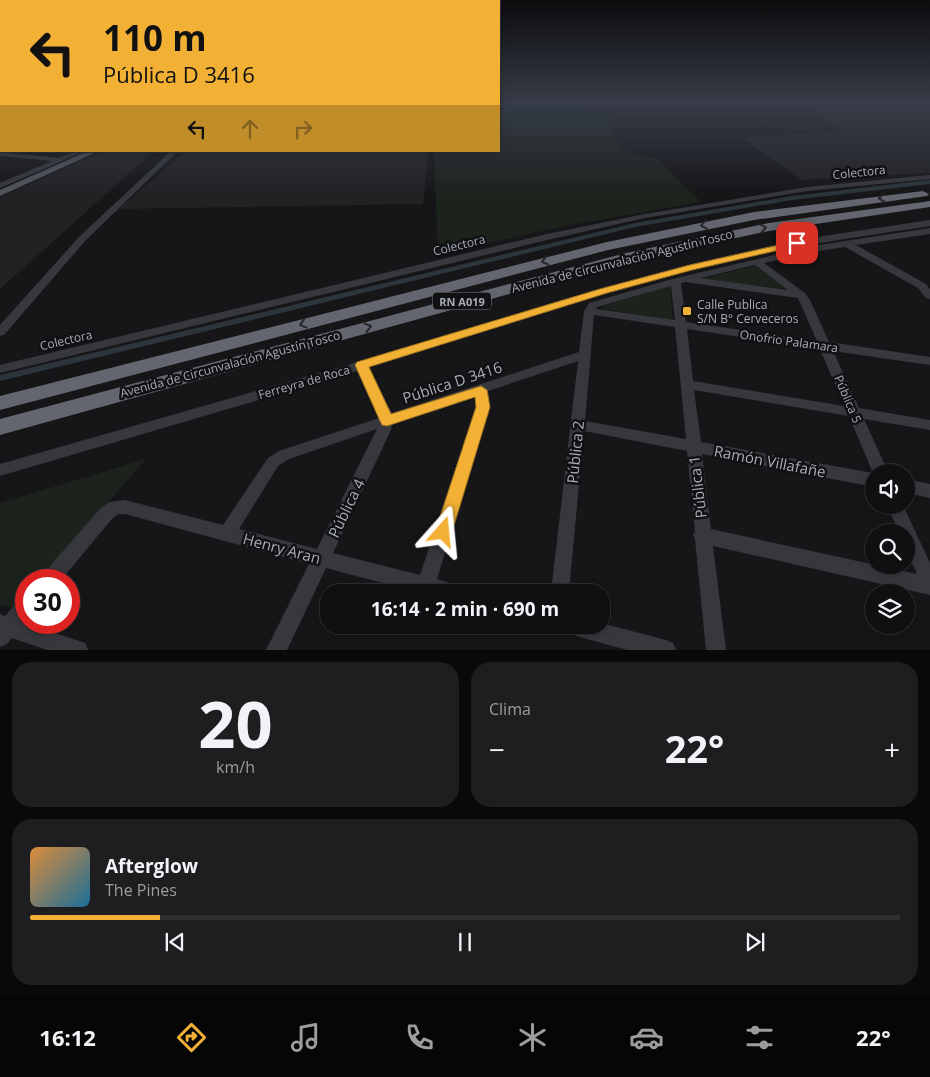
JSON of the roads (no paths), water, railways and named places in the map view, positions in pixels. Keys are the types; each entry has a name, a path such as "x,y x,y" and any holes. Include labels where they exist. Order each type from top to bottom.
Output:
{"highway":[{"name":"Avenida de Circunvalación Agustín Tosco","path":"0,401 48,391 635,240 781,212 930,193"},
{"name":"Avenida de Circunvalación Agustín Tosco","path":"0,427 648,252 786,224 930,204"},
{"path":"0,435 88,410 199,373"}],"main road":[{"path":"0,192 87,152"},
{"path":"66,161 92,152"}],"street":[{"path":"0,161 23,152"},
{"path":"0,186 66,161 80,152"},
{"path":"0,332 82,239 174,152"},
{"path":"0,154 66,161"},
{"name":"Colectora","path":"0,369 547,237 645,216 797,190 930,177"},
{"name":"Ferreyra de Roca","path":"0,470 361,365 603,291 797,243 930,223"},
{"path":"589,311 593,306 602,301 679,280 847,244 930,231"},
{"path":"847,244 922,286 930,296"},
{"name":"Pública 5","path":"756,262 801,295 876,464"},
{"path":"679,280 801,295"},
{"name":"Pública 1","path":"679,280 680,325 692,446 716,650"},
{"name":"Onofrio Palamara","path":"589,311 930,360"},
{"name":"Pública 2","path":"561,584 589,311"},
{"name":"Pública D 3416","path":"227,533 273,462 284,455 585,354"},
{"path":"912,358 930,354"},
{"path":"361,365 387,421"},
{"path":"686,384 930,425"},
{"path":"427,584 483,407 481,390"},
{"name":"Pública 4","path":"276,650 387,421"},
{"name":"Ramón Villafañe","path":"578,425 865,478"},
{"path":"915,488 930,491"},
{"name":"Henry Aran","path":"58,569 105,515 115,507 125,507 418,584"},
{"path":"899,514 930,585"},
{"path":"702,535 930,585"},
{"path":"3,629 15,618"},
{"path":"3,629 78,650"},
{"path":"606,634 666,650"}],"waterway":[{"path":"0,378 635,225 792,198 930,182"}],"place":[{"name":"Calle Publica S/N B° Cerveceros","path":"687,311"}]}
